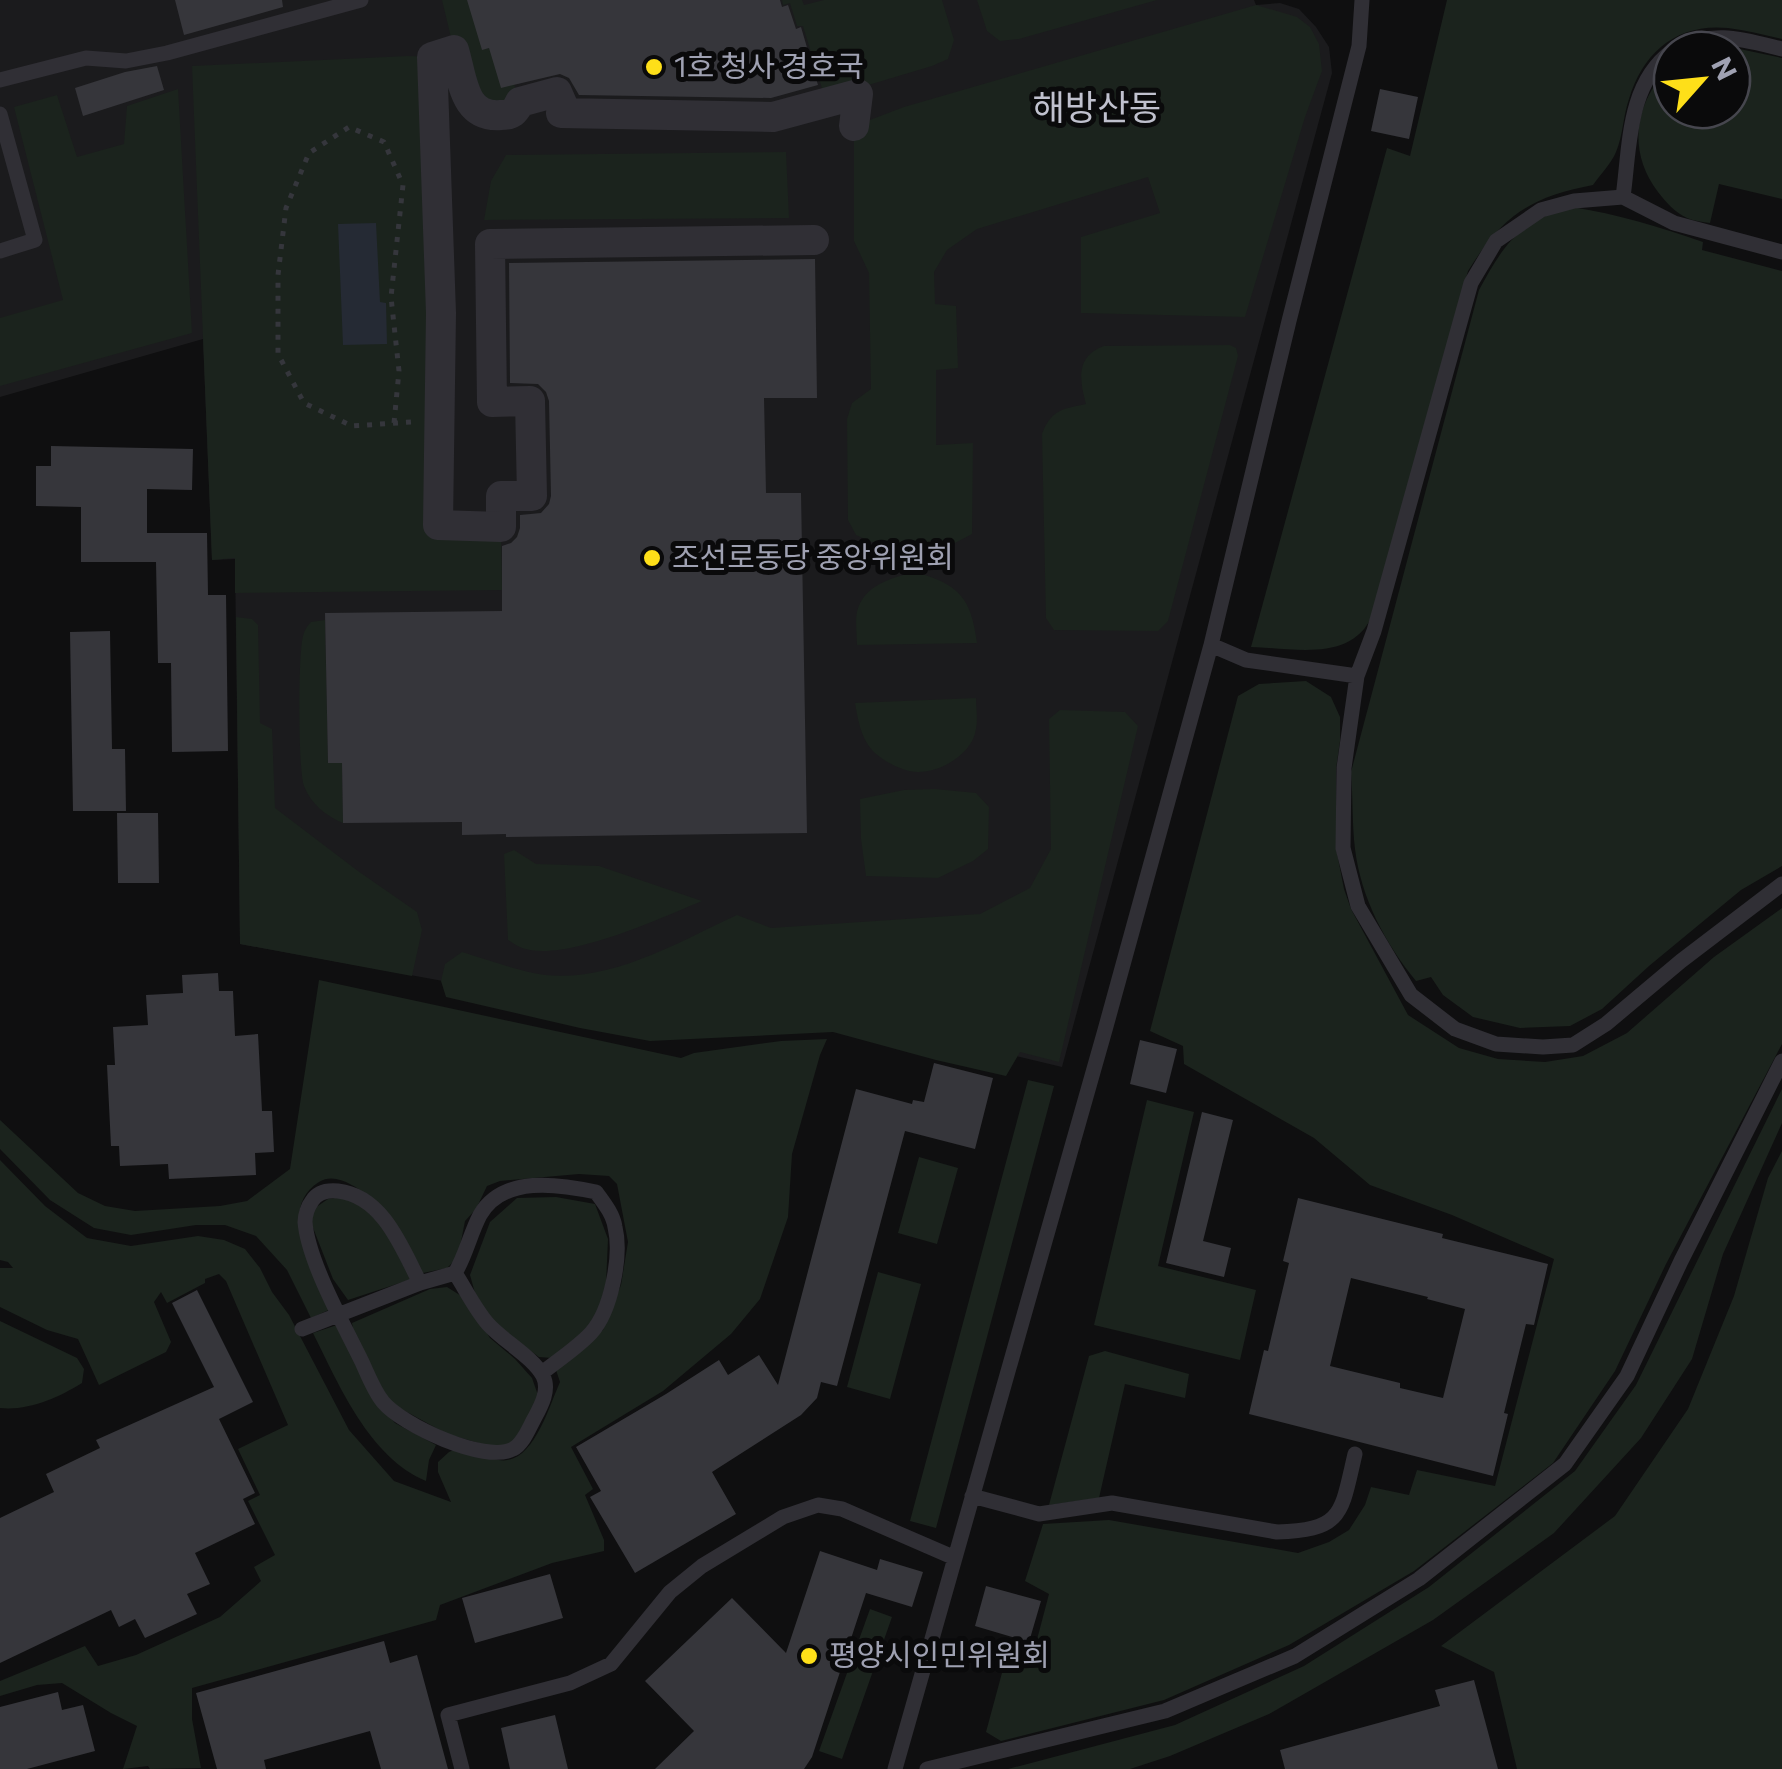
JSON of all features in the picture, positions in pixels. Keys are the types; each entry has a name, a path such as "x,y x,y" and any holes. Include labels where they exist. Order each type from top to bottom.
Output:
{"street":[{"path":"814,240 490,244 492,402 530,401 532,496 501,496 501,527 438,525 441,312 432,57 454,50 469,101 479,113 488,115 511,114 520,102 557,92 564,108 561,112 773,117 858,94 854,126"}],"lane":[{"path":"0,80 86,58 126,60 166,53 361,0"},
{"path":"895,1769 1211,645 1359,46 1362,0"},
{"path":"1752,41 1782,49"},
{"path":"1624,198 1634,114 1652,70"},
{"path":"0,114 35,240 0,251"},
{"path":"1782,252 1674,223 1624,198 1574,201 1541,210 1496,241 1472,283 1374,631 1357,676 1344,768 1343,848 1358,906 1411,995 1455,1029 1496,1044 1543,1048 1573,1045 1606,1024 1782,884"},
{"path":"1211,645 1246,660 1357,676"},
{"path":"927,1769 1165,1710 1295,1656 1419,1579 1565,1464 1628,1376 1782,1061"},
{"path":"302,1329 455,1273 480,1216 494,1197 511,1189 562,1185 596,1192 615,1224 613,1282 601,1319 542,1373"},
{"path":"420,1283 398,1240 360,1196 330,1190 318,1194 309,1204 305,1219 312,1252 380,1399 395,1414 441,1439 494,1454 517,1448 543,1402 546,1386 542,1373 486,1322 455,1273"},
{"path":"972,1496 1039,1514 1112,1503 1277,1532 1304,1531 1334,1519 1343,1504 1355,1454"},
{"path":"462,1769 448,1716 570,1683 611,1664 670,1592 702,1566 784,1517 818,1505 842,1510 955,1558"}],"path":[{"path":"394,424 399,372 391,297 403,184 384,142 349,127 309,153 286,208 278,275 278,354 304,403 352,426 394,424 441,420"}],"shaded area":[{"path":"0,0 1254,0 1256,5 1280,3 1299,9 1329,47 1332,73 1062,1067 887,1025 542,999 240,944 235,559 212,560 203,339 0,397"},
{"path":"442,0 474,0 482,49 489,48 514,84 520,102 488,115 454,50"},
{"path":"782,0 802,0 804,5 824,0 942,0 954,40 948,59 825,98 803,26 797,26 790,3 783,5"},
{"path":"977,0 1157,0 1000,41 987,31"},
{"path":"1447,0 1782,0 1782,39 1752,30 1652,30 1652,56 1635,82 1616,152 1593,185 1552,196 1520,212 1493,236 1468,271 1373,614 1364,630 1351,640 1321,649 1251,647 1387,148 1410,156"},
{"path":"1256,5 1297,17 1310,27 1319,44 1322,71 1245,317 1081,313 1081,237 1160,213 1148,177 977,229 947,250 934,272 935,304 956,306 958,368 936,370 936,445 973,443 972,534 955,543 871,542 856,535 848,520 847,419 852,403 871,389 869,273 854,241 854,126 904,107"},
{"path":"1752,52 1782,58 1782,199 1719,184 1710,223 1682,216 1658,192 1641,159 1639,126 1652,91 1652,130 1752,130"},
{"path":"432,57 438,525 501,527 502,590 235,593 235,558 212,560 192,66"},
{"path":"178,89 192,333 0,386 0,318 63,300 14,107 57,95 77,157 124,144 127,106"},
{"path":"786,152 789,218 484,220 491,181 506,155"},
{"path":"1572,207 1655,226 1703,242 1702,250 1782,271 1782,866 1741,890 1602,1009 1570,1026 1520,1028 1473,1017 1443,995 1431,977 1416,981 1394,951 1376,919 1358,867 1351,772 1479,290 1515,236 1539,219"},
{"path":"376,223 380,302 386,303 387,344 343,345 338,224"},
{"path":"1104,346 1236,348 1238,356 1168,621 1158,631 1054,630 1046,618 1042,434 1058,412 1086,404 1081,377 1084,362"},
{"path":"916,572 943,582 960,595 971,614 977,643 857,645 857,612 866,595 889,580"},
{"path":"236,617 252,619 258,625 260,723 272,729 275,808 417,912 422,930 412,976 240,944"},
{"path":"325,620 328,762 342,763 343,823 315,804 302,776 301,647 311,622"},
{"path":"1306,681 1331,697 1340,717 1336,848 1344,889 1408,1015 1459,1048 1498,1059 1545,1062 1583,1056 1627,1033 1714,957 1782,908 1782,1044 1666,1264 1615,1371 1553,1463 1414,1571 1289,1645 1164,1700 1001,1741 986,1732 1009,1647 1034,1651 1049,1594 1025,1581 1043,1524 1109,1520 1298,1553 1349,1530 1371,1487 1409,1495 1417,1470 1495,1486 1554,1259 1370,1185 1314,1138 1184,1064 1183,1046 1150,1031 1238,696 1259,684"},
{"path":"976,698 977,725 969,746 945,765 917,772 895,766 870,748 855,703"},
{"path":"1060,710 1125,712 1138,726 1059,1062 1020,1052 1006,1076 833,1032 650,1041 446,997 441,981 445,964 462,952 535,973 570,976 644,958 737,915 771,928 980,914 1030,888 1051,849 1049,719"},
{"path":"904,790 976,793 989,807 988,849 938,878 866,876 860,799"},
{"path":"514,850 536,864 599,866 702,901 587,944 540,951 522,948 508,940 504,854"},
{"path":"319,980 681,1058 781,1041 827,1039 792,1154 788,1217 760,1299 731,1334 663,1391 571,1447 593,1489 585,1495 604,1540 604,1551 552,1563 440,1605 436,1620 192,1688 192,1719 201,1768 123,1769 137,1726 62,1683 37,1685 0,1696 0,1681 85,1646 98,1666 136,1655 220,1617 261,1581 254,1567 275,1555 248,1501 260,1495 238,1449 288,1425 226,1281 219,1274 167,1303 161,1292 154,1302 171,1342 166,1352 99,1385 78,1339 47,1330 0,1307 0,1268 13,1268 0,1260 0,1160 45,1206 87,1238 131,1246 198,1236 224,1240 245,1249 289,1315 349,1430 394,1481 451,1502 438,1472 438,1462 460,1447 499,1460 521,1454 538,1432 551,1405 560,1382 556,1370 603,1330 621,1285 628,1242 617,1184 609,1176 579,1174 500,1181 487,1186 465,1221 458,1257 447,1268 423,1273 375,1202 338,1179 325,1179 306,1194 300,1208 303,1243 331,1309 311,1318 287,1270 256,1236 225,1225 196,1225 131,1235 94,1228 50,1200 0,1149 0,1120 78,1193 105,1206 135,1211 247,1201 290,1169"},
{"path":"1028,1080 1054,1086 936,1528 910,1521"},
{"path":"1782,1089 1782,1123 1723,1254 1692,1359 1641,1438 1554,1533 1433,1620 1269,1714 1130,1769 1008,1769 1175,1725 1304,1666 1429,1587 1575,1471 1636,1385"},
{"path":"1147,1100 1194,1112 1158,1266 1256,1290 1240,1360 1094,1325"},
{"path":"1782,1151 1782,1769 1517,1769 1494,1672 1441,1646 1615,1516 1688,1409 1734,1296 1768,1178"},
{"path":"919,1157 958,1168 937,1244 898,1233"},
{"path":"349,1196 379,1221 412,1279 348,1300 333,1279 310,1220 312,1210 328,1199"},
{"path":"556,1197 595,1204 608,1239 606,1284 598,1310 588,1328 552,1358 539,1357 501,1329 475,1293 470,1275 490,1222 517,1198"},
{"path":"878,1272 921,1284 890,1399 847,1387"},
{"path":"447,1287 466,1299 490,1338 532,1378 539,1398 512,1444 500,1449 447,1434 396,1406 384,1394 353,1329 352,1323 430,1289"},
{"path":"0,1321 77,1358 84,1369 82,1383 42,1402 0,1408"},
{"path":"337,1325 377,1402 395,1423 436,1445 426,1481 388,1455 345,1396 313,1333"},
{"path":"1105,1351 1189,1374 1185,1398 1125,1384 1099,1498 1049,1505 1089,1356"},
{"path":"870,1609 892,1617 842,1759 819,1751"}],"building":[{"path":"175,0 282,0 283,7 184,35"},
{"name":"1호 청사 경호국","path":"467,0 780,0 782,7 788,5 796,29 801,27 818,85 771,98 579,95 569,78 560,74 501,88 489,48 482,50"},
{"path":"157,66 164,90 83,116 75,88"},
{"path":"1380,89 1418,97 1409,139 1371,131"},
{"name":"조선로동당 중앙위원회","path":"815,259 817,398 764,398 766,493 801,493 807,833 506,837 462,835 462,822 343,823 342,763 328,763 325,613 502,611 502,546 517,537 520,515 541,513 549,504 549,401 538,384 510,383 509,263"},
{"path":"51,446 193,449 192,490 147,489 147,533 207,533 208,595 226,595 228,751 172,752 171,663 158,663 156,562 81,562 81,507 36,506 36,466 51,466"},
{"path":"110,631 112,749 125,749 126,811 73,811 70,632"},
{"path":"117,813 158,813 159,883 118,883"},
{"path":"218,973 219,991 233,991 235,1036 258,1034 262,1111 272,1111 274,1152 255,1153 256,1175 169,1179 168,1164 120,1166 119,1146 111,1146 107,1065 115,1065 113,1027 148,1025 146,995 183,993 182,975"},
{"path":"1140,1040 1177,1049 1166,1093 1130,1084"},
{"path":"934,1063 993,1078 975,1149 905,1131 837,1386 821,1382 817,1398 801,1415 712,1472 736,1514 635,1573 590,1497 601,1491 576,1447 719,1360 728,1375 759,1355 778,1385 856,1089 912,1104 913,1100 924,1102"},
{"path":"1202,1112 1233,1120 1203,1241 1231,1248 1224,1277 1166,1263"},
{"path":"1298,1198 1548,1264 1534,1325 1526,1324 1493,1476 1249,1414 1289,1263 1283,1261","holes":["1351,1278 1465,1309 1443,1398 1330,1366"]},
{"path":"197,1290 253,1402 219,1419 255,1493 243,1499 255,1524 195,1553 210,1584 187,1594 197,1614 145,1638 135,1619 119,1627 111,1610 0,1663 0,1518 54,1492 46,1474 100,1448 96,1440 214,1387 172,1303"},
{"path":"820,1551 877,1570 880,1559 923,1572 912,1607 866,1593 812,1757 804,1769 655,1769 694,1731 645,1681 732,1598 786,1653"},
{"path":"550,1574 563,1618 475,1643 462,1598"},
{"path":"986,1586 1041,1601 1029,1642 975,1626"},
{"path":"384,1641 390,1663 417,1655 448,1769 381,1769 370,1731 264,1760 266,1769 217,1769 196,1693"},
{"path":"1474,1680 1498,1769 1285,1769 1280,1750 1440,1706 1435,1690"},
{"path":"58,1692 62,1710 83,1705 95,1751 27,1769 0,1769 0,1707"},
{"path":"555,1715 568,1769 510,1769 501,1728"}],"place":[{"name":"1호 청사 경호국","path":"654,67"},
{"name":"조선로동당 중앙위원회","path":"652,558"},
{"name":"평양시인민위원회","path":"809,1656"}],"district":[{"name":"해방산동","path":"1097,108"}]}
